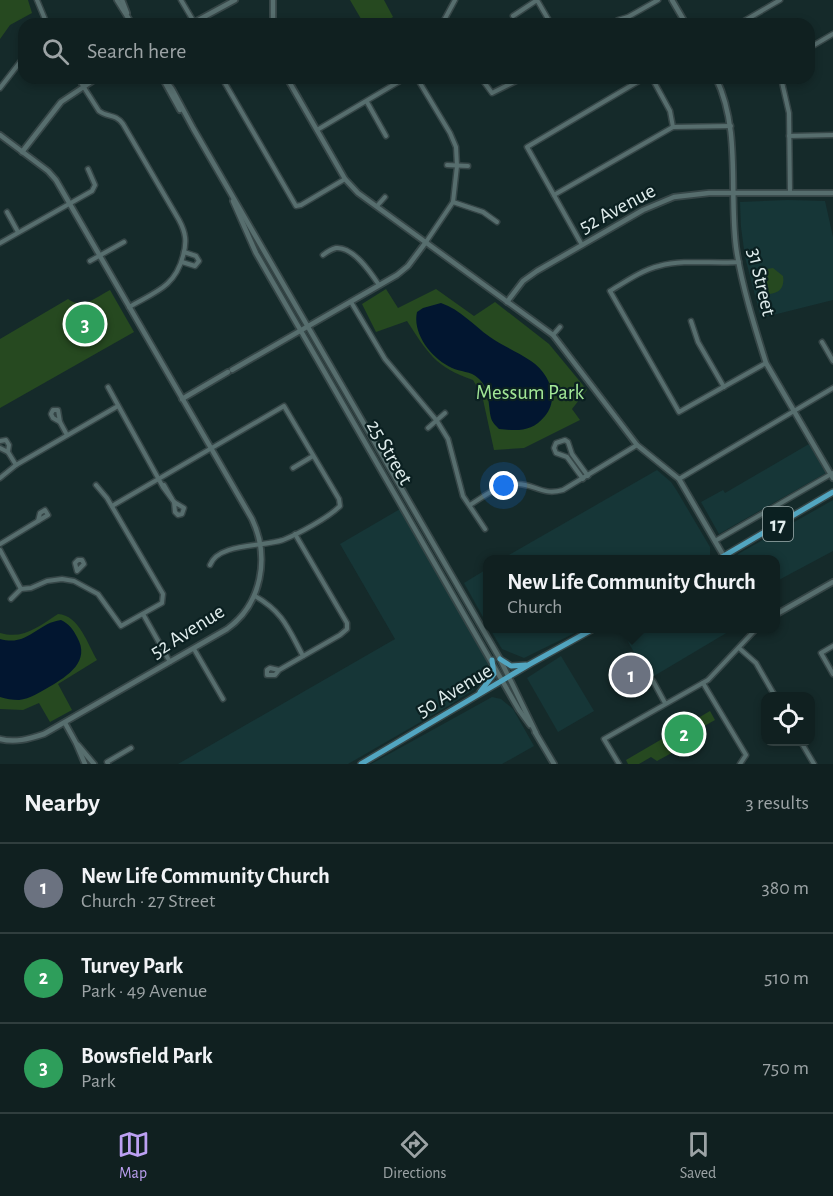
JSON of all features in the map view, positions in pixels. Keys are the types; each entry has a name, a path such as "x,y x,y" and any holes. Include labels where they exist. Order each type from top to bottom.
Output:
{"main road":[{"name":"17","path":"730,555 833,492"},
{"name":"50 Avenue","path":"361,764 586,633"},
{"path":"500,659 511,666 530,664"},
{"path":"476,696 493,677 492,660"}],"street":[{"path":"37,0 44,18"},
{"path":"117,0 129,18"},
{"path":"122,0 129,18"},
{"path":"181,0 190,18"},
{"path":"202,18 235,0"},
{"path":"273,0 273,18"},
{"path":"445,18 455,0"},
{"path":"513,16 537,0 548,18"},
{"path":"625,18 658,0"},
{"path":"672,0 682,18"},
{"path":"749,18 780,0"},
{"path":"815,44 833,34"},
{"path":"0,88 18,65"},
{"path":"22,152 61,102 86,84"},
{"name":"25 Street","path":"166,84 483,630"},
{"path":"225,84 296,206 345,179"},
{"path":"290,84 345,179 358,193 553,335 637,445 679,479 723,555"},
{"path":"317,130 396,84"},
{"path":"182,399 302,331 408,266 453,202 458,166 456,147 450,133 421,84"},
{"path":"485,84 492,93 510,84"},
{"path":"582,245 527,147 634,84"},
{"path":"655,84 670,111 673,127"},
{"name":"31 Street","path":"719,84 728,106 731,126 733,193 739,262 766,363 832,475"},
{"path":"782,84 789,113 790,192"},
{"path":"83,86 99,111 116,116 123,124 186,234 182,262 177,274 170,282 129,306"},
{"path":"367,102 386,136"},
{"path":"554,195 673,127 731,126"},
{"name":"52 Avenue","path":"0,135 52,176 70,203 254,523 260,544 262,570 255,596 231,626 44,734 29,740 0,739"},
{"path":"789,136 833,135"},
{"path":"447,165 468,166"},
{"path":"0,243 93,189 94,180 88,170"},
{"name":"25 Street","path":"224,182 253,248 519,710 536,733"},
{"name":"52 Avenue","path":"507,302 523,281 537,271 653,204 697,193 833,193"},
{"path":"377,206 385,197"},
{"path":"453,202 483,212 497,222"},
{"path":"7,212 18,232"},
{"path":"90,261 124,242"},
{"path":"323,255 336,248 343,249 367,266 379,285"},
{"path":"182,262 195,266 199,261 196,256 184,252"},
{"path":"739,262 677,263 659,266 633,277 610,291 680,412 766,363"},
{"path":"351,302 385,359 437,421 448,440 459,484 485,529"},
{"path":"691,321 698,342 724,387"},
{"path":"553,335 560,327"},
{"path":"822,342 833,361"},
{"path":"108,387 173,501"},
{"path":"679,479 833,388"},
{"path":"0,478 10,468 118,406"},
{"path":"112,506 284,406 339,499 340,506 295,534 279,541 224,550 212,558 210,565"},
{"path":"428,428 446,413"},
{"path":"60,422 67,435"},
{"path":"583,479 567,458 556,453 554,448 556,443 565,440 568,442 572,454 588,476"},
{"path":"0,441 8,442 8,452 16,465"},
{"path":"470,505 506,485 517,484 540,492 552,493 563,490 637,445"},
{"path":"0,448 8,452"},
{"path":"567,458 572,454"},
{"path":"293,468 313,456"},
{"path":"576,468 581,464"},
{"path":"715,541 832,475"},
{"path":"11,599 21,589 28,589 57,579 74,581 98,594 121,626 162,603 163,594 112,506 96,485"},
{"path":"540,492 540,498"},
{"path":"0,544 38,521"},
{"path":"279,670 347,629 347,623 295,534"},
{"path":"0,550 21,589"},
{"path":"74,581 77,572"},
{"path":"780,612 833,582"},
{"path":"255,596 281,616 303,656"},
{"path":"143,614 170,662"},
{"name":"25 Street","path":"485,633 554,764"},
{"path":"619,764 604,739 703,683 752,633"},
{"path":"833,646 821,653 833,674"},
{"path":"739,648 756,663 773,692"},
{"path":"194,649 223,699"},
{"path":"652,681 666,704"},
{"path":"703,683 746,756 740,764"},
{"path":"64,723 85,764"},
{"path":"76,743 94,764"},
{"path":"804,746 814,764"},
{"path":"108,764 107,762 131,748"}],"shaded area":[{"path":"825,201 833,237 833,300 761,318 745,257 740,202"},
{"path":"441,303 461,314 495,340 531,361 543,372 550,386 552,401 540,421 530,428 499,429 492,419 487,391 482,382 472,374 455,369 437,359 425,345 418,329 417,312"},
{"path":"809,444 826,473 719,534 701,502 723,490 725,493"},
{"path":"657,470 671,482 710,547 710,555 509,555"},
{"path":"833,500 833,551 780,579 780,555 738,554"},
{"path":"400,509 490,666 491,674 485,682 348,764 178,764 395,639 340,544"},
{"path":"483,571 483,617 464,583"},
{"path":"61,620 72,629 81,646 79,660 75,667 63,678 31,697 19,700 0,697 0,639 18,640 45,625"},
{"path":"492,633 575,633 524,658 502,649"},
{"path":"623,633 726,633 649,679"},
{"path":"561,656 594,711 558,732 527,678"},
{"path":"492,697 501,699 513,709 534,746 502,764 371,764"}],"green space":[{"path":"0,0 28,0 32,13 18,18 0,39"},
{"path":"350,0 384,0 393,17 391,18 360,18"},
{"path":"773,268 783,276 783,284 777,292 766,294 759,287 756,274 760,270"},
{"name":"Messum Park","path":"386,289 398,308 436,289 474,316 495,302 549,344 587,390 572,409 580,420 524,448 494,450 482,395 473,380 450,370 434,358 407,321 376,332 362,304"},
{"path":"110,290 134,332 0,408 0,339 68,299 84,303"},
{"path":"58,614 72,620 77,625 97,660 58,684 72,710 50,722 39,703 23,710 0,709 0,633 17,635 31,631"},
{"path":"710,711 715,720 699,729 697,739 657,761 651,757 639,764 628,764 626,760"}],"place":[{"name":"Bowsfield Park","path":"85,324"},
{"name":"New Life Community Church","path":"631,675"},
{"name":"Turvey Park","path":"684,734"}]}
